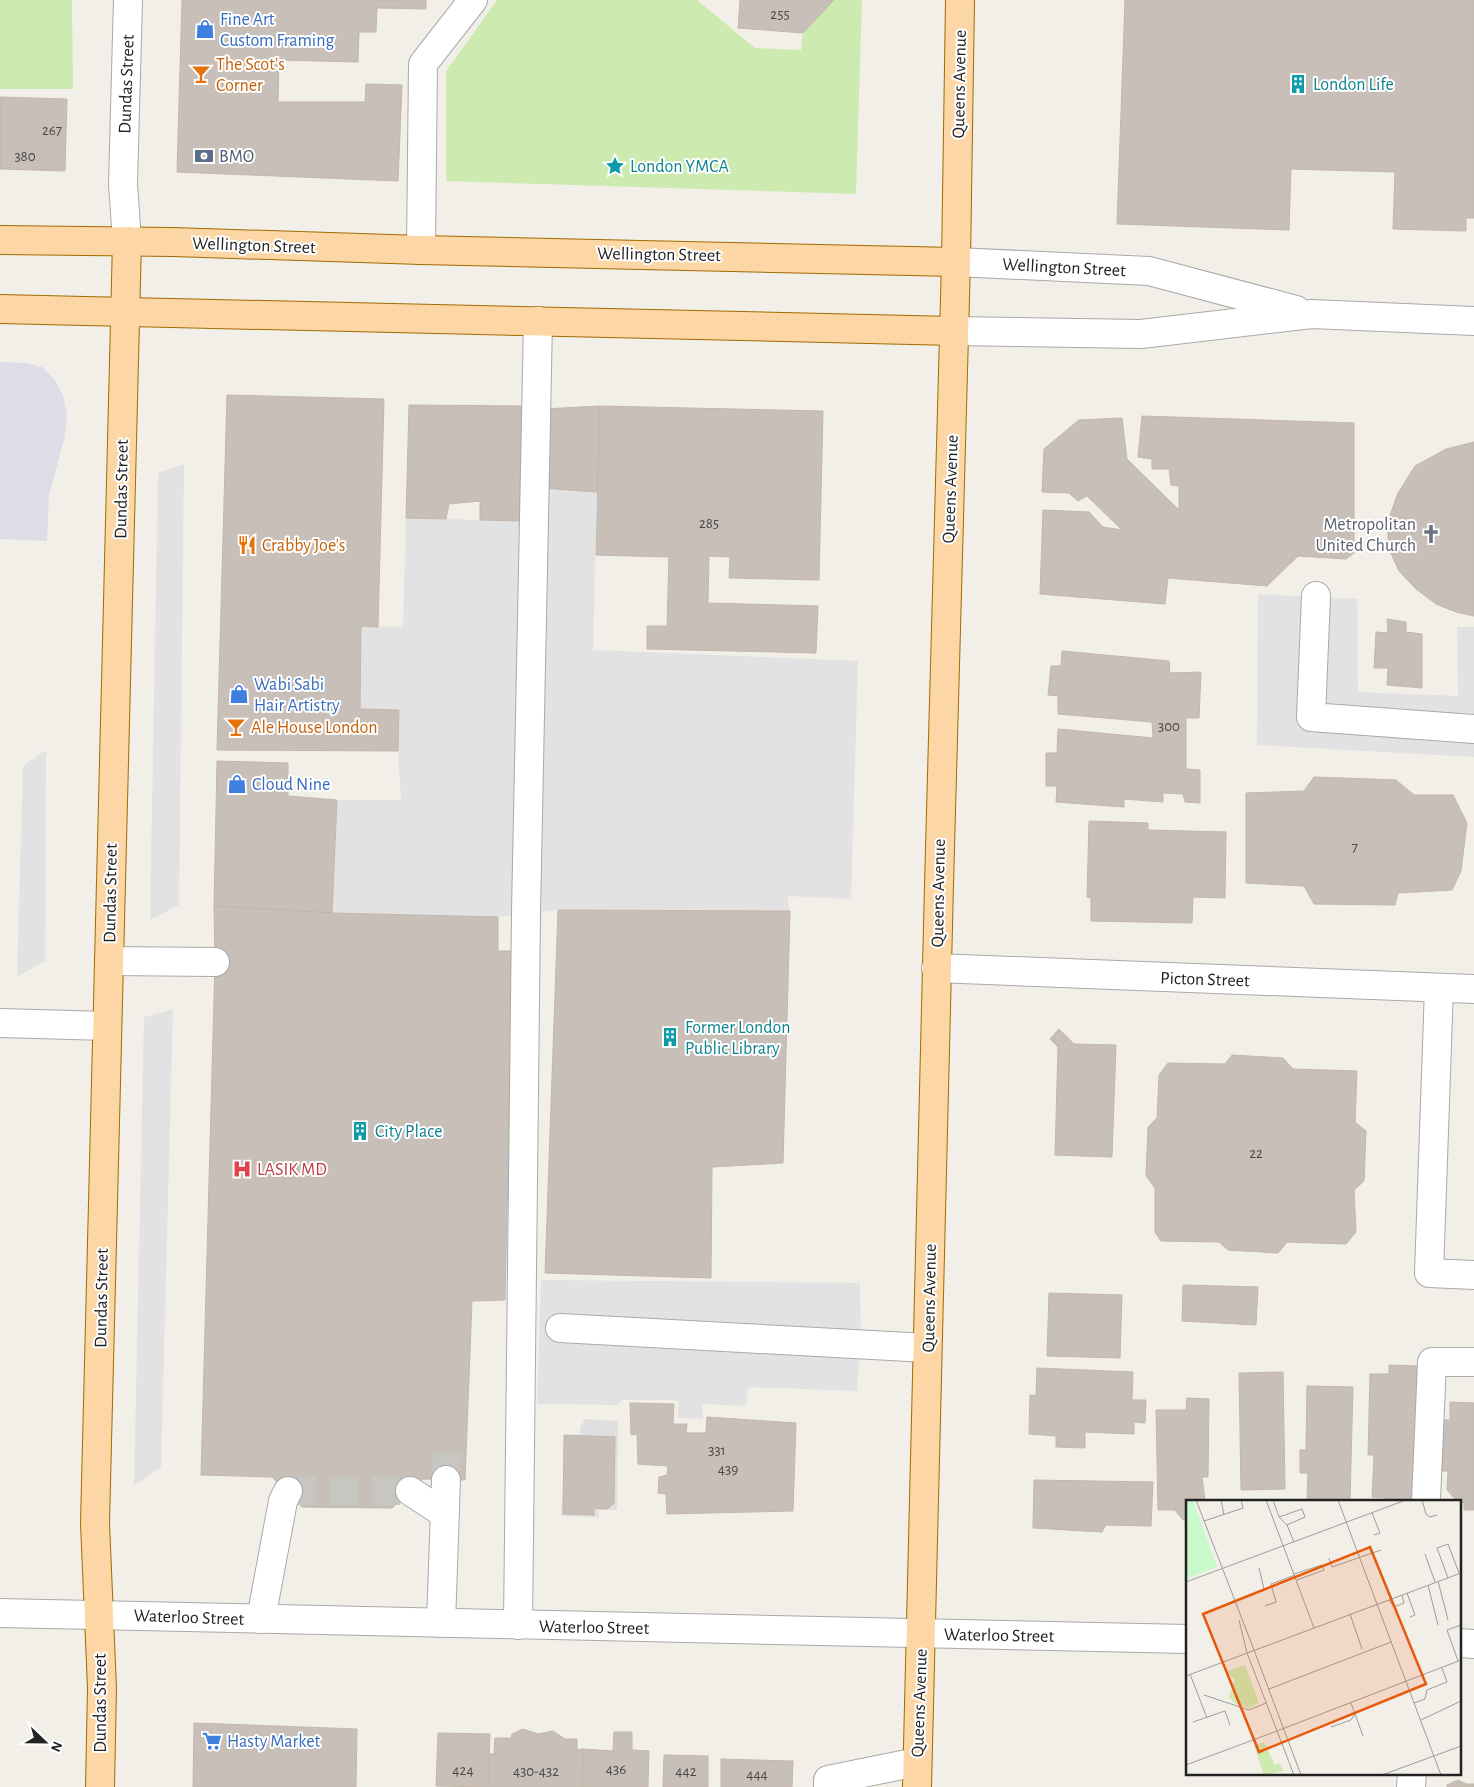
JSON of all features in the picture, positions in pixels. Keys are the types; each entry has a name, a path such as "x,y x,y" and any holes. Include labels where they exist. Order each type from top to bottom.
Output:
{"main road":[{"name":"Queens Avenue","path":"917,1774 936,968 956,262 960,0"},
{"name":"Wellington Street","path":"0,240 127,241 421,250 956,262"},
{"name":"Dundas Street","path":"100,1787 102,1688 95,1523 127,241"},
{"name":"Wellington Street","path":"0,309 954,330"}],"street":[{"name":"Dundas Street","path":"127,241 123,184 128,0"},
{"path":"421,250 423,64 473,0"},
{"name":"Wellington Street","path":"956,262 1149,271 1312,314"},
{"name":"Wellington Street","path":"954,330 1141,334 1312,314 1474,321"},
{"path":"518,1625 526,913 538,321"},
{"path":"1316,596 1311,718 1474,729"},
{"path":"109,961 215,962"},
{"name":"Picton Street","path":"936,968 1474,989"},
{"path":"1439,988 1429,1273 1474,1275"},
{"path":"0,1023 108,1026"},
{"path":"560,1328 927,1348"},
{"path":"1426,1500 1432,1362 1474,1362"},
{"path":"441,1623 446,1480"},
{"path":"261,1619 283,1501 288,1491"},
{"path":"410,1491 445,1514"},
{"name":"Waterloo Street","path":"0,1613 921,1634 1186,1638"},
{"path":"828,1787 828,1780 917,1774"},
{"path":"1411,1787 1412,1774"}],"shaded area":[{"path":"0,362 26,363 42,367 54,379 63,395 67,416 64,440 49,495 47,541 0,539"},
{"path":"184,464 179,905 150,920 158,473"},
{"path":"541,488 597,492 593,650 858,661 851,899 787,896 790,911 558,910 498,917 332,913 337,800 401,800 398,751 399,710 360,709 361,626 403,627 406,518 522,521"},
{"path":"1258,594 1357,599 1358,692 1458,696 1457,627 1474,627 1474,757 1257,745"},
{"path":"46,750 45,961 17,977 23,766"},
{"path":"173,1009 161,1467 134,1486 144,1017"},
{"path":"541,1280 860,1283 861,1341 857,1391 748,1387 746,1406 702,1404 703,1419 678,1418 678,1401 673,1400 623,1400 617,1405 537,1404"},
{"path":"585,1419 618,1421 617,1510 598,1510 599,1517 561,1516 566,1435 581,1436 580,1428"}],"green space":[{"path":"0,0 72,0 73,89 0,89"},
{"path":"497,0 697,0 755,48 801,50 803,33 834,0 862,0 856,194 446,181 446,71"}],"building":[{"path":"182,0 426,0 426,9 377,8 376,32 359,32 358,62 279,60 278,102 365,102 366,84 402,85 398,181 177,172"},
{"path":"740,0 834,0 803,33 738,28"},
{"name":"London Life","path":"1125,0 1474,0 1474,218 1466,218 1466,231 1393,229 1395,172 1291,169 1289,230 1117,224"},
{"path":"0,97 67,99 65,171 0,169"},
{"path":"227,395 384,399 378,627 361,626 360,709 399,710 398,751 217,750"},
{"path":"409,405 526,406 522,521 480,520 480,501 449,504 446,519 406,518"},
{"path":"600,406 597,492 541,488 544,409"},
{"path":"600,406 823,411 819,580 729,578 730,557 709,556 708,603 818,606 816,653 647,649 647,626 667,626 669,557 596,555"},
{"path":"1142,416 1354,423 1354,553 1346,559 1298,556 1267,586 1168,578 1165,604 1040,594 1043,510 1089,512 1103,527 1122,530 1087,496 1078,501 1069,493 1042,492 1044,449 1079,420 1122,418 1127,459 1179,510 1179,486 1171,485 1169,469 1152,469 1152,459 1138,457"},
{"name":"Metropolitan United Church","path":"1474,442 1474,616 1456,612 1436,604 1416,589 1399,571 1388,547 1388,521 1398,493 1415,466 1446,449"},
{"path":"1387,619 1406,622 1406,632 1422,634 1422,688 1387,685 1388,668 1374,668 1376,632 1388,633"},
{"path":"1062,651 1169,661 1170,673 1201,672 1199,718 1186,718 1186,769 1200,770 1200,803 1185,802 1183,794 1163,793 1163,802 1124,799 1124,807 1056,802 1057,786 1046,786 1046,753 1057,753 1058,729 1153,738 1152,722 1058,714 1058,696 1048,695 1051,666 1061,666"},
{"path":"217,761 288,763 288,796 337,800 332,913 214,906"},
{"path":"1314,777 1396,780 1414,795 1453,795 1467,823 1461,871 1452,890 1398,893 1395,905 1314,904 1304,886 1246,883 1246,793 1304,791"},
{"path":"1089,821 1148,823 1148,830 1226,832 1225,898 1193,897 1192,923 1091,921 1091,898 1087,897"},
{"name":"City Place","path":"214,906 332,913 498,917 498,951 513,951 505,1300 472,1301 465,1480 423,1479 392,1508 302,1507 272,1477 201,1475 215,962"},
{"name":"Former London Public Library","path":"558,910 790,911 783,1163 712,1167 711,1278 545,1273"},
{"path":"1059,1029 1074,1044 1116,1045 1112,1157 1055,1155 1058,1047 1050,1039"},
{"path":"1232,1055 1283,1058 1293,1069 1357,1071 1355,1122 1366,1131 1364,1181 1354,1190 1356,1232 1346,1244 1287,1242 1278,1253 1228,1250 1219,1242 1161,1241 1155,1232 1155,1188 1146,1176 1148,1127 1157,1118 1159,1075 1168,1063 1225,1064"},
{"path":"1183,1285 1258,1287 1256,1325 1182,1321"},
{"path":"1049,1293 1122,1295 1120,1358 1047,1356"},
{"path":"1389,1365 1420,1366 1420,1500 1387,1500 1387,1498 1372,1497 1374,1455 1368,1455 1370,1374 1389,1374"},
{"path":"1037,1368 1133,1372 1132,1400 1146,1400 1145,1423 1134,1422 1134,1434 1085,1432 1085,1448 1056,1447 1056,1436 1029,1434 1030,1395 1036,1396"},
{"path":"1283,1372 1285,1489 1241,1490 1239,1373"},
{"path":"1307,1386 1353,1387 1350,1500 1307,1500 1308,1473 1300,1473 1300,1450 1306,1450"},
{"path":"1187,1398 1209,1399 1208,1477 1202,1477 1205,1500 1186,1500 1186,1520 1183,1520 1175,1510 1158,1510 1156,1410 1186,1410"},
{"path":"1450,1402 1474,1403 1474,1510 1464,1510 1462,1500 1455,1499 1447,1490 1448,1471 1439,1471 1441,1420 1450,1420"},
{"path":"630,1403 674,1404 673,1424 687,1424 686,1433 706,1433 707,1417 796,1423 793,1511 667,1514 666,1494 658,1493 659,1477 667,1475 668,1466 638,1464 637,1434 631,1435"},
{"path":"564,1435 615,1437 614,1503 608,1509 594,1508 594,1515 563,1514"},
{"path":"1034,1480 1153,1482 1151,1526 1106,1525 1102,1532 1033,1528"},
{"path":"194,1723 357,1729 356,1787 193,1787"},
{"path":"523,1729 538,1734 553,1731 565,1739 577,1739 577,1750 583,1749 582,1787 488,1787 489,1754 494,1754 495,1738 511,1738 512,1734"},
{"path":"614,1732 632,1732 632,1750 649,1751 648,1787 582,1787 583,1749 613,1751"},
{"path":"438,1733 490,1734 488,1787 436,1786"},
{"path":"664,1755 708,1756 708,1787 663,1787"},
{"path":"721,1759 793,1761 792,1787 721,1787"},
{"path":"1458,1780 1466,1784 1474,1784 1474,1787 1447,1787 1447,1785"}],"tunnel":[{"path":"446,1480 447,1453"},
{"path":"288,1491 410,1491"}],"place":[{"name":"Fine Art Custom Framing","path":"205,29"},
{"name":"The Scot's Corner","path":"201,74"},
{"name":"London Life","path":"1298,84"},
{"name":"BMO","path":"204,156"},
{"name":"London YMCA","path":"615,166"},
{"name":"Metropolitan United Church","path":"1431,534"},
{"name":"Crabby Joe's","path":"247,545"},
{"name":"Wabi Sabi Hair Artistry","path":"239,694"},
{"name":"Ale House London","path":"236,727"},
{"name":"Cloud Nine","path":"237,784"},
{"name":"Former London Public Library","path":"670,1037"},
{"name":"City Place","path":"360,1131"},
{"name":"LASIK MD","path":"242,1169"},
{"name":"Hasty Market","path":"212,1741"}]}
